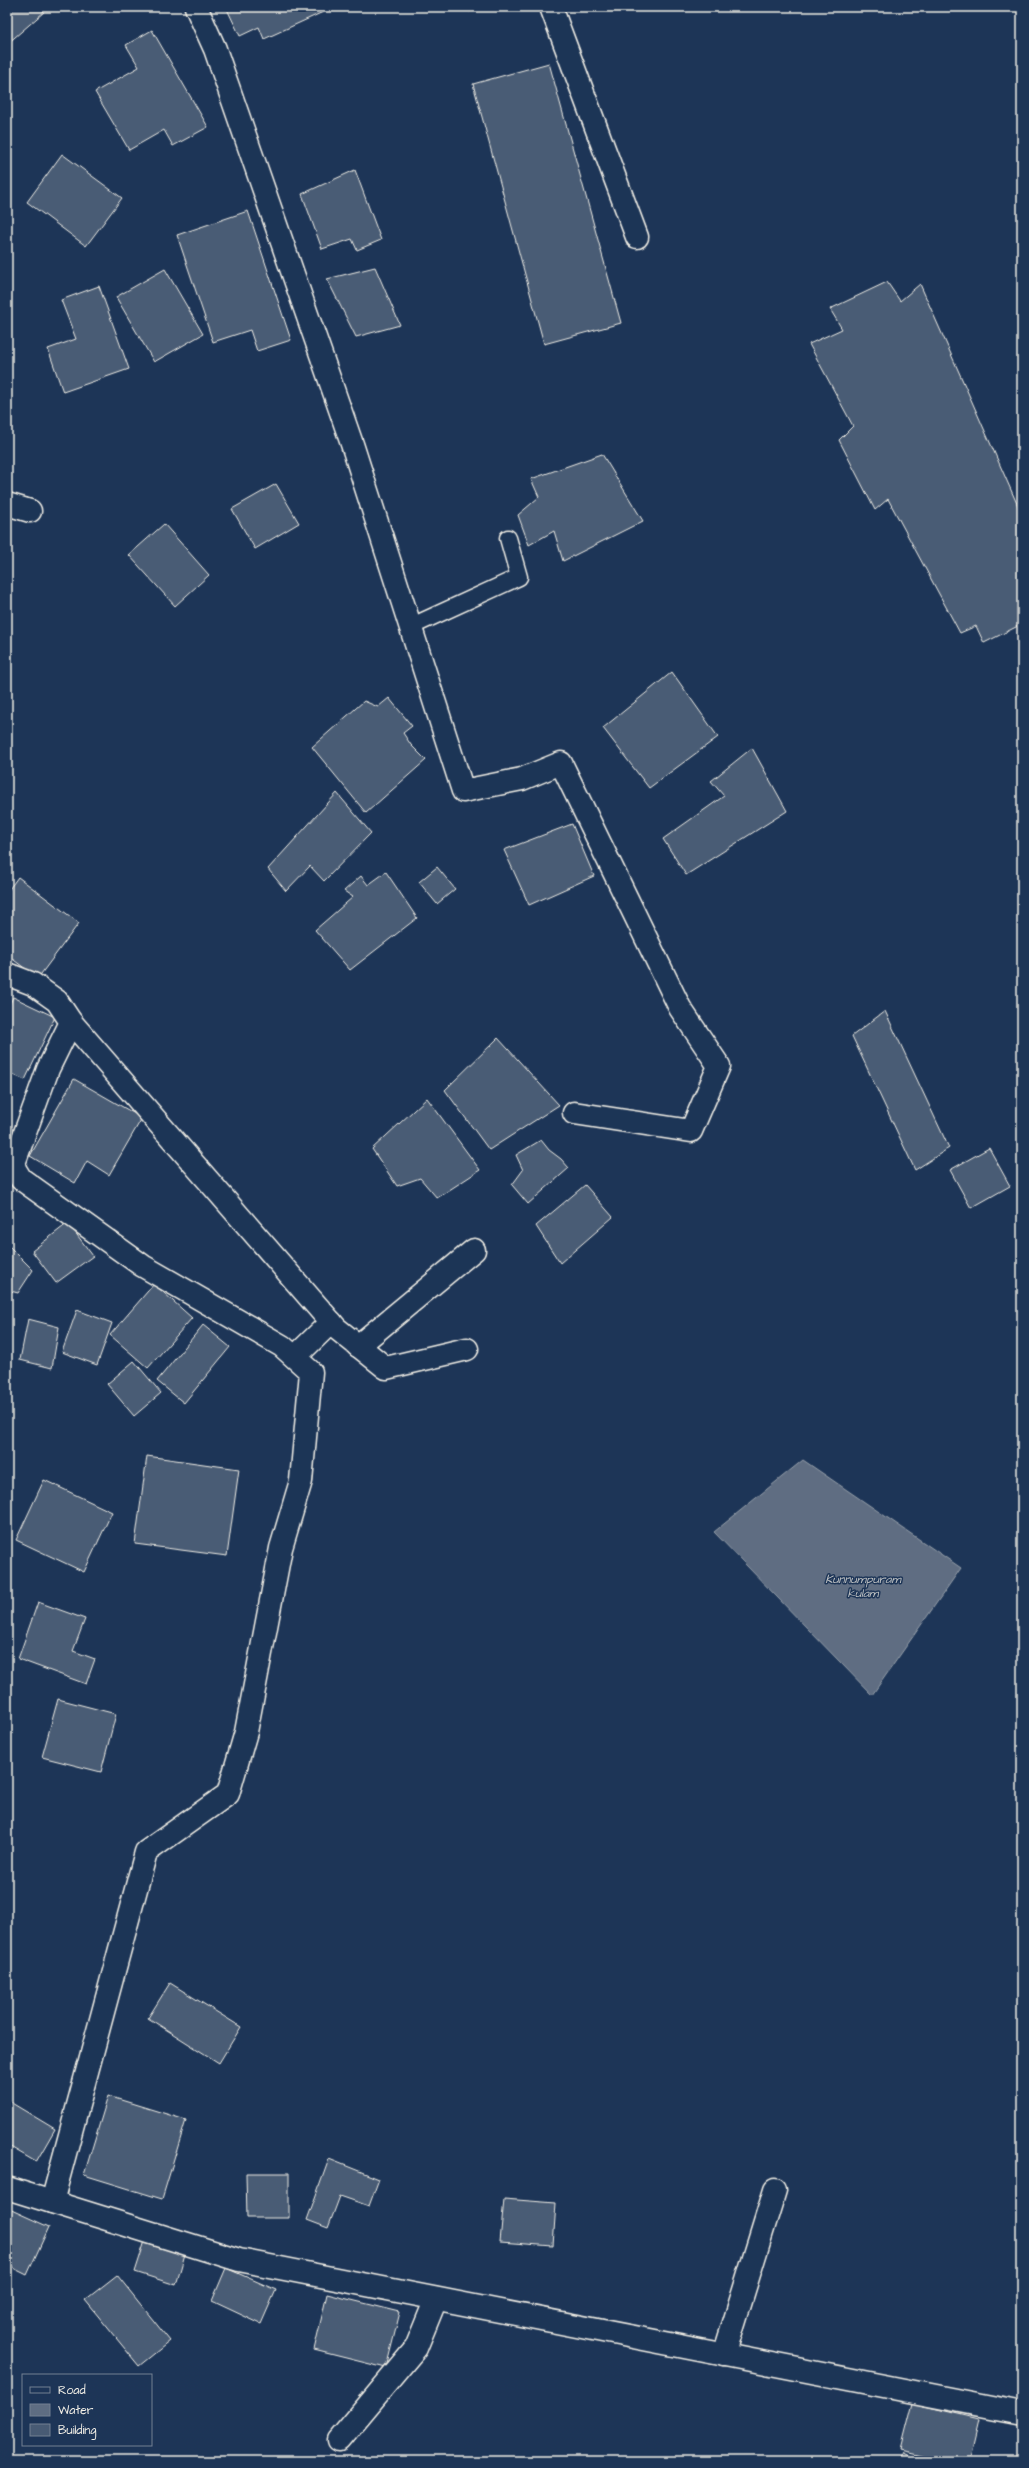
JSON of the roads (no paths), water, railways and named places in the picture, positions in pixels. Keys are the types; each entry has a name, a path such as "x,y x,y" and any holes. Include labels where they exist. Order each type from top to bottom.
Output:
{"street":[{"path":"196,7 215,49 352,444 463,791 522,780 561,763 680,1008 719,1066 691,1131 574,1113"},
{"path":"551,7 637,237"},
{"path":"7,504 30,511"},
{"path":"7,974 33,984 57,1001 71,1022 331,1322 358,1346 386,1368 467,1349"},
{"path":"52,2202 146,1852 228,1794 246,1732 281,1548 301,1480 311,1372 282,1346 143,1266 21,1179 13,1166 48,1069 71,1022"},
{"path":"358,1346 474,1250"},
{"path":"294,1357 331,1322"},
{"path":"7,2188 239,2260 1022,2413"},
{"path":"724,2355 775,2190"},
{"path":"339,2440 416,2348 436,2299"}],"lane":[{"path":"410,627 519,577 508,538"}],"water":[{"name":"Kunnumpuram kulam","path":"803,1460 961,1568 872,1695 714,1532"}]}
